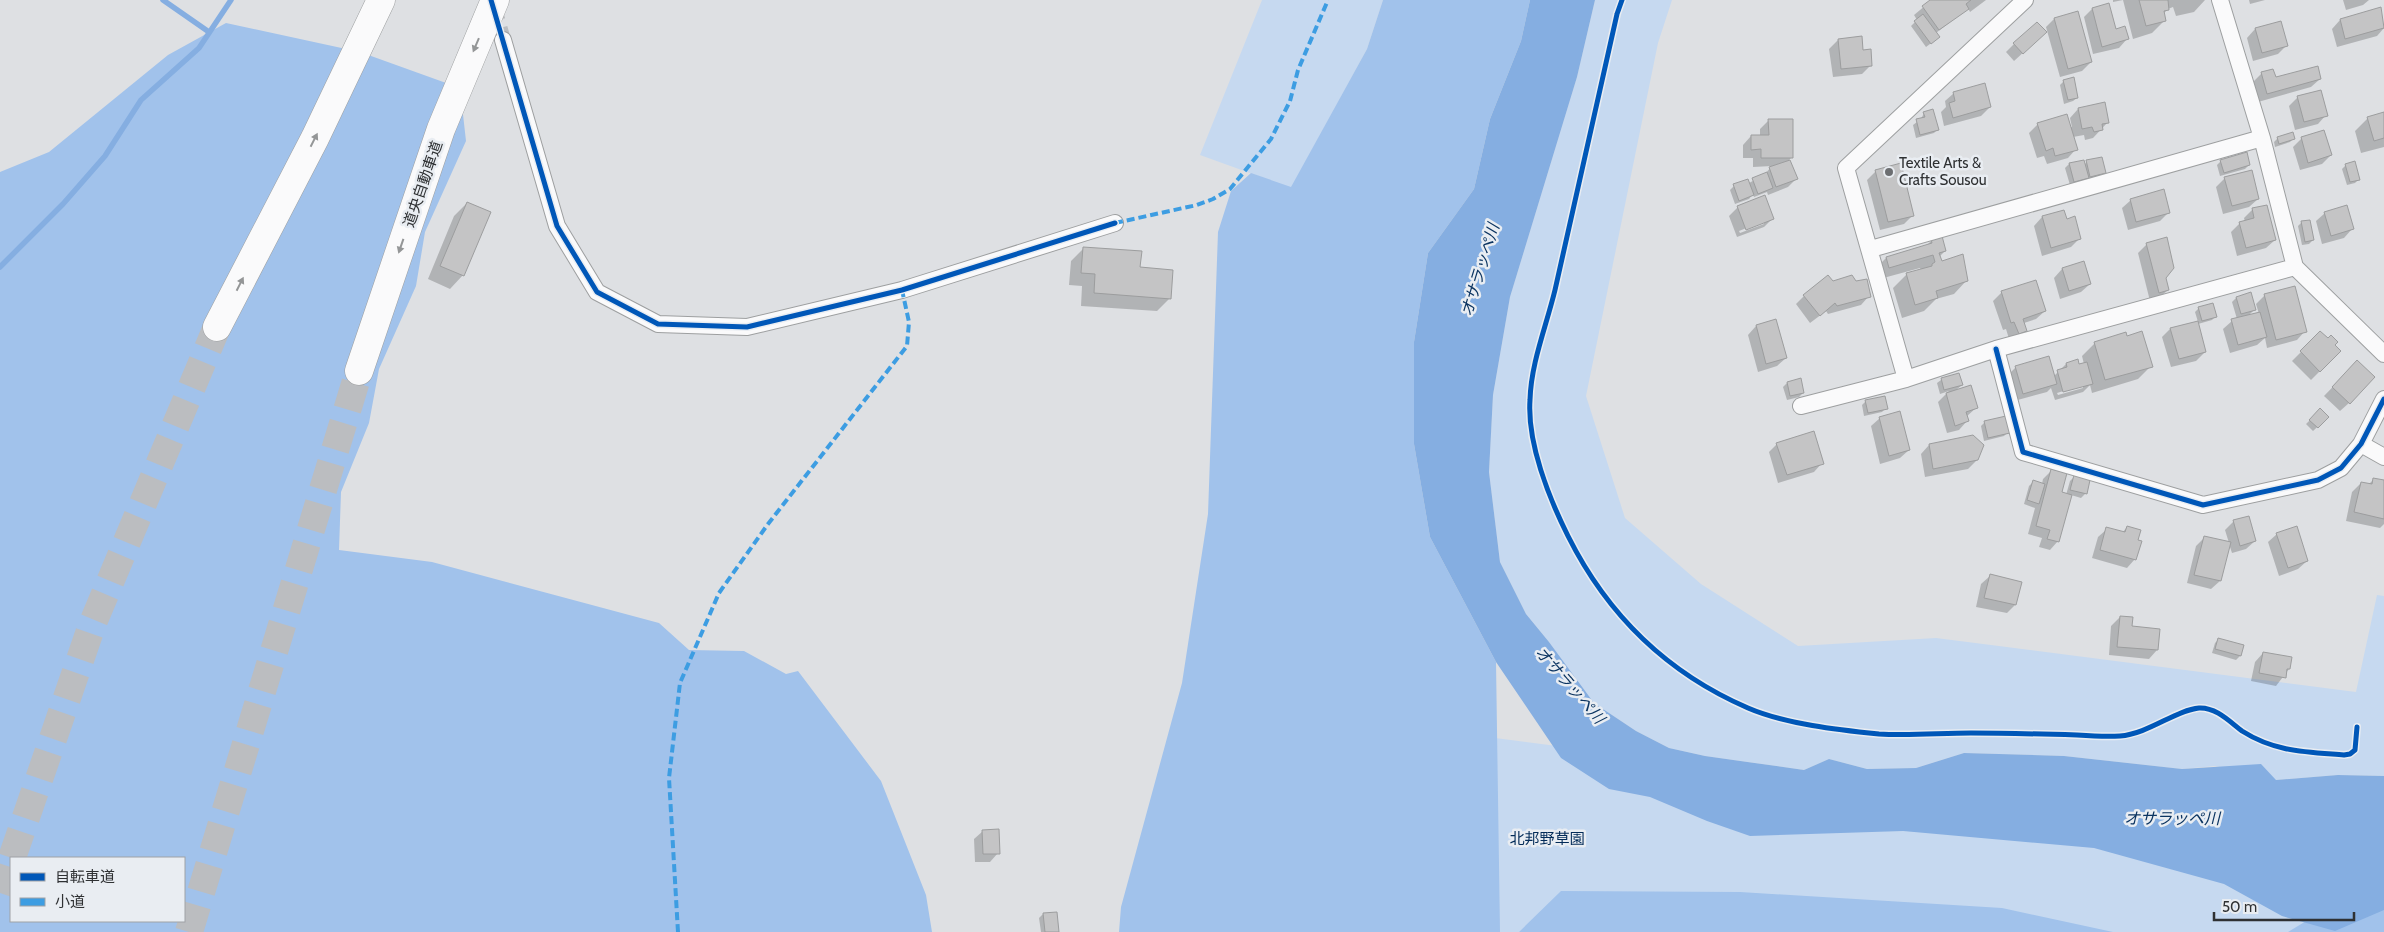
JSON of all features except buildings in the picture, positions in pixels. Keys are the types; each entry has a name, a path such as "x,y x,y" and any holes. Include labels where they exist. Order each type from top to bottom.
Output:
{"highway":[{"path":"218,327 315,138 381,0"},
{"name":"道央自動車道","path":"359,371 441,129 495,0"}],"street":[{"path":"1906,379 1846,168 2025,0"},
{"path":"2220,0 2262,138 2295,267 2384,354"},
{"path":"503,40 558,226 597,292 658,324 748,327 902,290 1116,223"},
{"path":"1870,249 2262,138"},
{"path":"1801,406 1906,379 1996,349 2295,267"},
{"path":"1996,349 2024,452 2203,506 2318,480 2341,468 2361,444 2384,398"},
{"path":"2361,444 2384,457"}],"green space":[{"path":"1262,0 1383,0 1367,49 1291,188 1200,155"},
{"path":"1595,0 1672,0 1658,43 1586,396 1625,518 1701,584 1798,646 1936,638 2356,692 2377,595 2384,596 2384,776 2338,775 2276,780 2215,766 2182,769 2064,756 1964,753 1916,768 1867,769 1829,759 1804,770 1705,756 1669,748 1636,731 1594,703 1526,614 1500,562 1489,472 1493,395 1510,297 1577,77"},
{"name":"北邦野草園","path":"1472,735 2384,854 2384,932 1434,932"}],"shaded area":[{"path":"1383,0 1530,0 1521,41 1490,119 1474,189 1428,253 1414,342 1414,444 1430,537 1496,662 1500,932 1119,932 1121,907 1182,683 1208,514 1218,232 1231,191 1251,173 1291,187 1367,49"},
{"path":"226,23 360,52 460,88 466,141 425,232 416,286 379,369 369,423 341,492 339,550 432,562 659,623 689,650 744,651 786,674 798,671 881,781 926,895 932,932 0,932 0,172 49,152 168,55"},
{"path":"2384,874 2384,932 2288,932"},
{"path":"1561,891 1740,892 2002,908 2113,932 1519,932"}],"water":[{"name":"オサラッペ川","path":"1530,0 1595,0 1577,77 1510,297 1493,395 1489,472 1500,562 1526,614 1594,703 1636,731 1669,748 1705,756 1804,770 1829,759 1867,769 1916,768 1964,753 2064,756 2182,769 2261,764 2276,780 2338,775 2384,776 2384,910 2335,931 2282,916 2224,884 2094,848 1903,831 1750,836 1707,821 1650,797 1609,789 1561,758 1496,662 1430,537 1414,444 1414,342 1428,253 1474,189 1490,119 1521,41"}],"waterway":[{"path":"163,0 209,32"},
{"path":"0,267 63,204 105,156 141,100 199,48 231,0"}],"tunnel":[{"path":"493,5 503,40"},
{"path":"12,857 92,625 217,327"},
{"path":"189,932 359,371"},
{"path":"0,893 10,864"}],"marked path":[{"path":"1115,223 1197,205 1213,199 1230,189 1271,139 1290,101 1298,70 1328,0"},
{"path":"678,932 669,778 680,683 719,593 768,524 907,346 909,322 902,290"}],"cycle path":[{"path":"491,0 557,226 597,292 658,324 747,327 902,290 1115,223"},
{"path":"1622,0 1617,14 1555,290 1533,372 1530,417 1541,470 1568,536 1601,591 1642,638 1691,677 1719,694 1748,708 1763,714 1812,726 1847,731 1890,735 1984,733 2120,736 2141,731 2190,710 2205,708 2217,712 2242,731 2267,743 2291,750 2344,755 2350,754 2355,750 2357,727"},
{"path":"1996,349 2023,452 2203,505 2318,480 2341,468 2361,444 2384,399"}],"place":[{"name":"Textile Arts & Crafts Sousou","path":"1889,172"}]}
